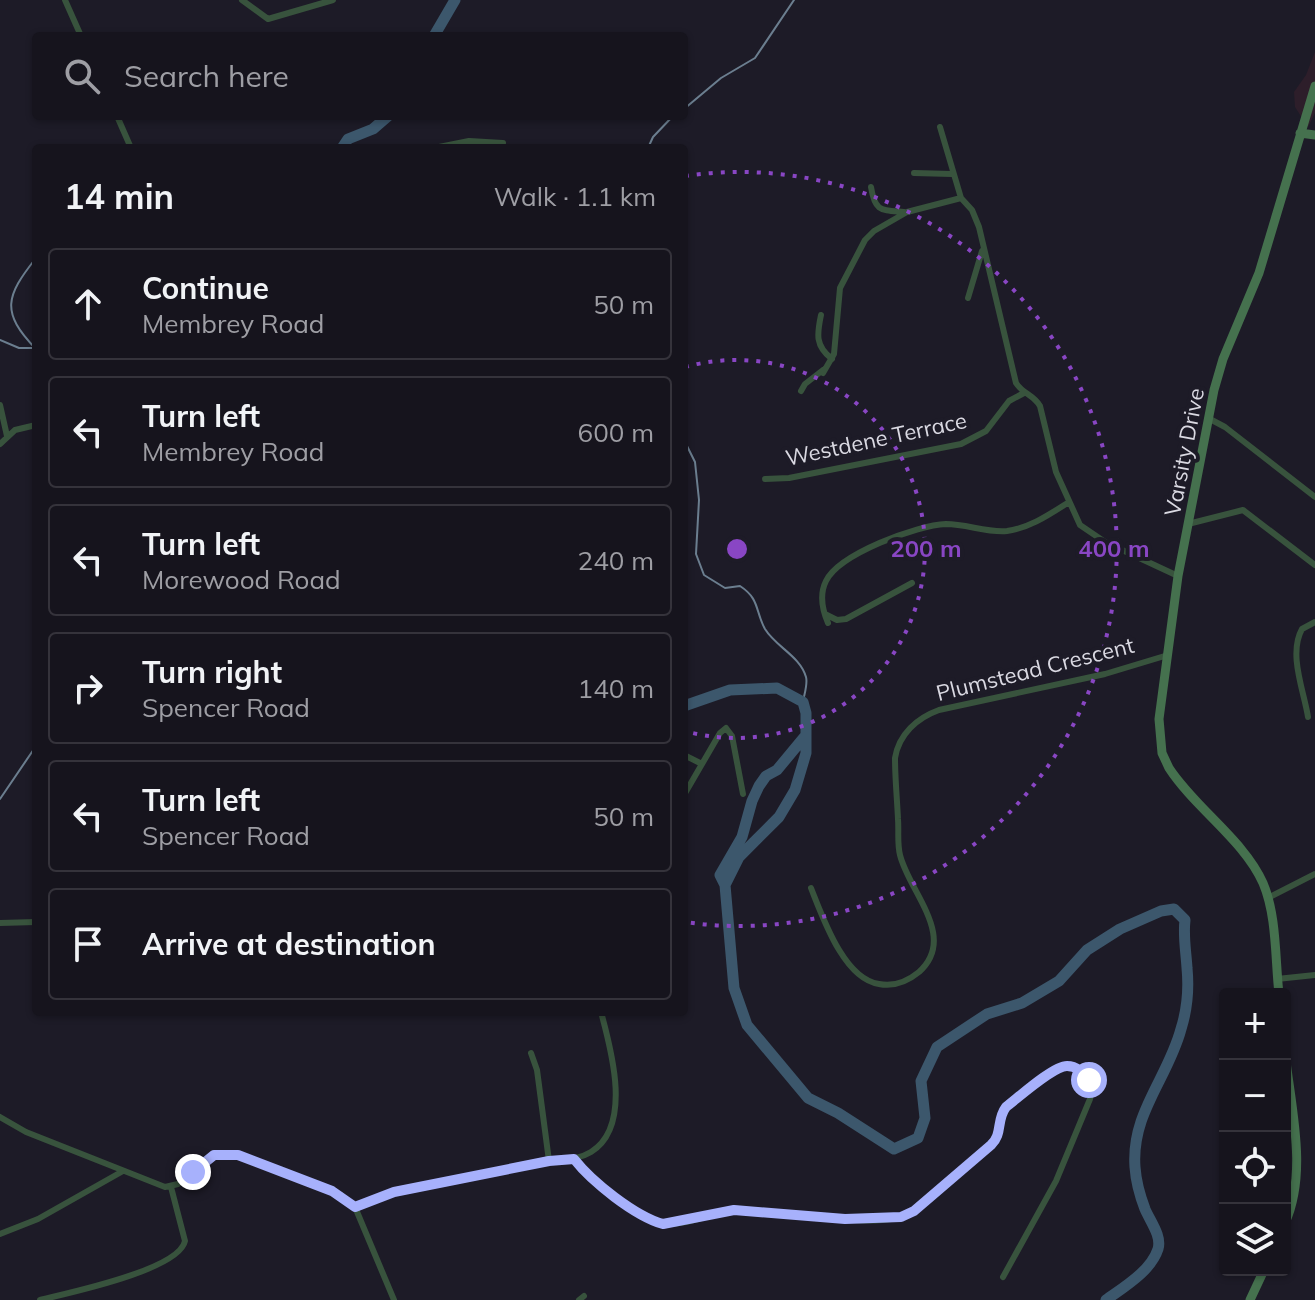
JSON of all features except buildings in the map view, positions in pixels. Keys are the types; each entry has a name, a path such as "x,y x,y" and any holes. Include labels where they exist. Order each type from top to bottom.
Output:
{"street":[{"path":"65,0 79,32"},
{"path":"242,0 268,19 333,0"},
{"name":"Varsity Drive","path":"1278,988 1268,898 1256,870 1178,781 1164,758 1159,719 1178,576 1221,365 1259,273 1315,86"},
{"path":"119,120 129,144"},
{"path":"940,127 961,198 976,218 1015,379 1024,393 1034,398 1040,406 1050,451 1076,519 1089,533 1178,576"},
{"path":"1300,133 1315,135"},
{"path":"454,144 469,141 503,143"},
{"path":"914,173 952,174"},
{"path":"871,187 873,199 879,208 907,212"},
{"path":"801,391 805,384 825,371 832,359 840,288 860,246 874,231 907,212 961,198"},
{"path":"968,298 983,248"},
{"path":"821,315 817,336 823,351 832,359"},
{"name":"Westdene Terrace","path":"765,479 789,478 961,444 986,431 1009,401 1024,393"},
{"path":"0,405 7,436"},
{"path":"1208,418 1225,427 1315,497"},
{"path":"0,444 22,427 32,426"},
{"path":"828,623 822,604 823,590 832,572 900,534 944,524 1011,530 1043,519 1069,502"},
{"path":"1188,524 1243,510 1315,565"},
{"path":"825,614 837,620 846,619 912,583"},
{"path":"1308,717 1298,670 1297,639 1302,629 1315,622"},
{"name":"Plumstead Crescent","path":"811,888 841,952 857,973 870,982 883,985 899,983 915,976 929,960 934,934 928,913 908,879 899,850 895,758 908,730 923,717 939,710 1094,676 1168,655"},
{"path":"688,788 720,733 729,729 743,794"},
{"path":"688,757 702,764"},
{"path":"1268,898 1315,875"},
{"path":"0,923 32,922"},
{"path":"1277,979 1315,975"},
{"path":"355,1207 394,1192 549,1161 574,1159 601,1144 612,1123 615,1093 613,1061 602,1016"},
{"path":"531,1053 537,1070 549,1161"},
{"path":"1286,1060 1298,1177 1291,1210"},
{"path":"574,1159 609,1191 663,1224 734,1210 859,1219 901,1217 914,1211 996,1141 1006,1107 1059,1068 1073,1067 1089,1080 1092,1091 1090,1099 1056,1181 1003,1277"},
{"path":"0,1117 26,1132 159,1185 171,1187 208,1158 229,1153 332,1191 355,1207 394,1300"},
{"path":"0,1234 38,1219 123,1171"},
{"path":"40,1300 121,1279 179,1252 185,1241 171,1187"},
{"path":"1250,1300 1261,1276"}],"shaded area":[{"path":"1315,52 1315,113 1308,127 1295,107 1294,92 1306,75"}],"waterway":[{"path":"436,32 455,0"},
{"path":"688,106 721,78 755,58 794,0"},
{"path":"345,144 348,139 373,129 383,120"},
{"path":"650,144 669,120"},
{"path":"32,264 18,283 11,304 17,325 32,345"},
{"path":"0,340 19,348 32,348"},
{"path":"688,448 695,462 699,500 696,554 704,575 725,588 740,586 751,596 765,629 803,670 807,683 803,702"},
{"path":"688,705 730,690 777,688 803,702 806,753 795,790 779,817 739,857 725,885 734,988 747,1025 808,1098 838,1113 894,1149 918,1138 925,1118 921,1081 937,1047 987,1014 1022,1003 1059,981 1087,950 1120,929 1161,911 1174,909 1185,920 1188,984 1185,1014 1175,1047 1144,1113 1135,1148 1137,1183 1157,1234 1158,1249 1143,1271 1106,1300"},
{"path":"725,885 720,875 742,837 759,786 806,735"},
{"path":"0,799 32,752"}],"route":[{"path":"193,1172 208,1158 229,1153 332,1191 355,1207 394,1192 549,1161 574,1159 609,1191 663,1224 734,1210 845,1219 893,1219 914,1211 991,1145 999,1137 1002,1113 1006,1107 1052,1072 1069,1066 1079,1069 1089,1080"}]}
